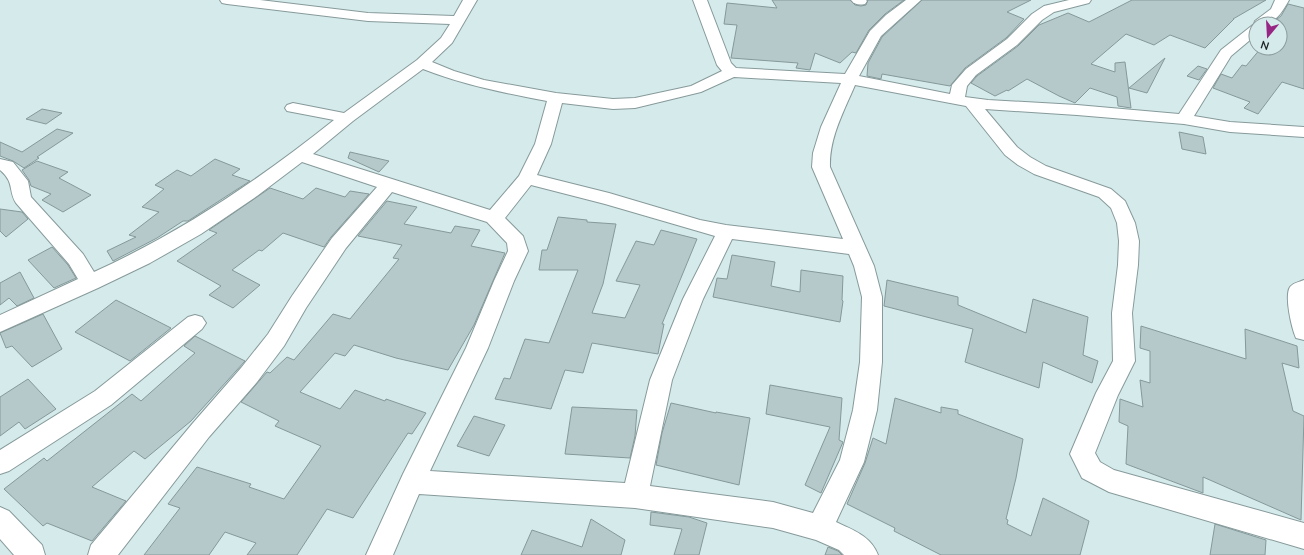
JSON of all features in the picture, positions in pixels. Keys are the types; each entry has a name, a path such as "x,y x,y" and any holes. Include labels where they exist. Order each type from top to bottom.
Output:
{"street":[{"path":"227,0 368,17 459,20"},
{"path":"0,324 143,258 194,229 251,192 300,156 347,118 422,63 447,40 470,0"},
{"path":"700,0 724,64 732,72"},
{"path":"819,528 852,462 865,410 871,362 872,297 864,266 825,180 821,167 821,153 829,127 850,79 875,34 891,18 914,0"},
{"path":"1084,0 1048,9 1012,42 971,72 960,85 964,101 1012,151 1024,161 1040,170 1104,193 1119,205 1126,223 1129,241 1128,265 1122,313 1124,361 1107,393 1082,454 1091,470 1117,482 1304,536"},
{"path":"1270,16 1276,11 1282,0"},
{"path":"1184,119 1226,53 1248,35"},
{"path":"422,63 449,74 482,84 556,98 613,104 635,103 696,89 732,72 850,79 964,101 1184,119 1230,128 1304,132"},
{"path":"494,218 528,178 543,144 556,98"},
{"path":"293,108 347,118"},
{"path":"300,156 387,186 494,218 516,241 518,251 504,281 477,348 378,555"},
{"path":"0,164 7,166 19,181 22,199 76,259 91,283"},
{"path":"528,178 726,232 856,248"},
{"path":"101,555 201,430 248,376 276,340 299,302 339,243 387,186"},
{"path":"635,496 661,380 693,299 726,232"},
{"path":"1304,288 1298,291 1298,300 1304,332"},
{"path":"0,464 103,398 195,323"},
{"path":"412,482 635,496 773,515 819,528 848,542 865,555"},
{"path":"0,520 32,555"}],"building":[{"path":"772,0 850,0 855,5 861,6 866,5 868,0 904,0 885,14 869,30 856,53 852,52 840,63 815,53 810,70 796,68 798,63 731,58 737,25 724,24 727,3 777,8"},
{"path":"922,0 1031,0 1007,12 1024,19 1006,38 965,68 950,86 882,74 881,79 867,76 868,63 882,37"},
{"path":"1132,0 1266,0 1233,19 1205,48 1170,35 1154,45 1126,34 1091,64 1115,72 1115,63 1125,62 1131,108 1118,106 1117,97 1090,88 1075,103 1027,79 1008,91 1007,90 995,96 971,83 977,76 1018,46 1039,25 1068,13 1089,22"},
{"path":"1288,4 1304,8 1304,89 1282,82 1258,114 1244,108 1250,102 1213,88 1221,74 1232,78 1242,65 1246,66 1254,56 1288,56 1288,16 1281,16"},
{"path":"1165,58 1147,93 1129,88"},
{"path":"1198,66 1207,69 1199,80 1187,76"},
{"path":"42,109 62,113 46,124 26,119"},
{"path":"57,129 73,133 37,157 39,158 24,168 13,161 0,156 0,142 22,152"},
{"path":"1179,132 1203,137 1206,154 1182,149"},
{"path":"350,152 389,161 379,172 348,158"},
{"path":"215,159 240,169 232,175 250,181 188,221 183,221 157,238 113,261 107,251 136,237 129,235 159,212 142,207 164,189 155,185 177,170 191,176"},
{"path":"37,161 68,172 59,178 91,195 63,212 42,200 51,194 31,186 22,170"},
{"path":"270,188 303,199 316,188 345,197 350,191 369,194 324,247 283,233 262,251 259,250 232,270 260,285 233,308 209,295 221,286 177,261 217,233 209,230"},
{"path":"387,201 417,207 404,224 451,233 455,226 480,230 471,246 505,253 474,325 448,370 396,358 354,345 345,356 335,353 300,392 340,409 355,390 385,401 386,399 426,413 412,434 408,433 353,518 327,509 297,555 247,555 256,543 225,532 209,555 144,555 180,508 168,504 197,467 251,484 249,487 284,499 321,446 275,426 279,421 241,402 267,372 270,373 287,357 294,360 333,314 350,319 399,259 393,258 402,245 358,236"},
{"path":"0,209 22,212 28,219 6,237 0,231"},
{"path":"558,217 587,220 587,222 616,224 603,284 592,313 625,318 640,285 616,281 636,241 654,245 661,230 697,239 662,324 664,324 658,354 592,343 583,373 565,370 551,409 495,399 504,378 510,379 525,339 549,343 578,270 539,270 542,250 547,250"},
{"path":"52,247 68,265 76,278 54,288 28,260"},
{"path":"732,255 775,262 771,286 800,292 801,270 843,276 843,301 840,322 713,297 717,278 727,279"},
{"path":"20,272 34,298 17,306 9,298 0,305 0,283"},
{"path":"887,280 958,297 958,305 1026,333 1033,299 1088,317 1083,355 1098,361 1092,383 1043,362 1039,388 965,362 973,329 884,306"},
{"path":"116,300 171,328 130,361 75,332"},
{"path":"43,314 62,349 32,367 12,346 6,348 0,333"},
{"path":"1141,326 1246,359 1245,329 1297,346 1299,368 1282,363 1293,411 1304,416 1301,520 1203,477 1203,493 1126,464 1128,426 1119,422 1120,399 1143,407 1140,380 1150,383 1150,351 1140,348"},
{"path":"195,336 245,361 191,421 145,459 134,451 92,487 126,501 92,541 47,523 43,526 4,489 44,458 47,461 132,394 141,401 195,353 184,346"},
{"path":"28,379 56,409 25,429 19,422 0,436 0,397"},
{"path":"770,385 842,398 839,440 843,442 821,493 805,485 830,427 766,414"},
{"path":"895,398 941,413 941,407 958,410 958,414 1023,439 1016,478 1006,519 1008,520 1007,524 1031,536 1043,498 1089,521 1080,555 941,555 894,531 895,528 847,504 865,463 873,438 886,444"},
{"path":"671,403 716,413 750,418 739,485 656,465 662,433"},
{"path":"572,407 637,410 635,436 630,458 565,454"},
{"path":"474,416 505,425 489,456 457,446"},
{"path":"651,512 689,517 707,523 699,555 674,555 682,529 650,525"},
{"path":"591,519 625,540 621,555 521,555 532,530 582,547"},
{"path":"1215,524 1266,540 1265,555 1210,555"},
{"path":"828,547 838,551 842,555 825,555"}]}
